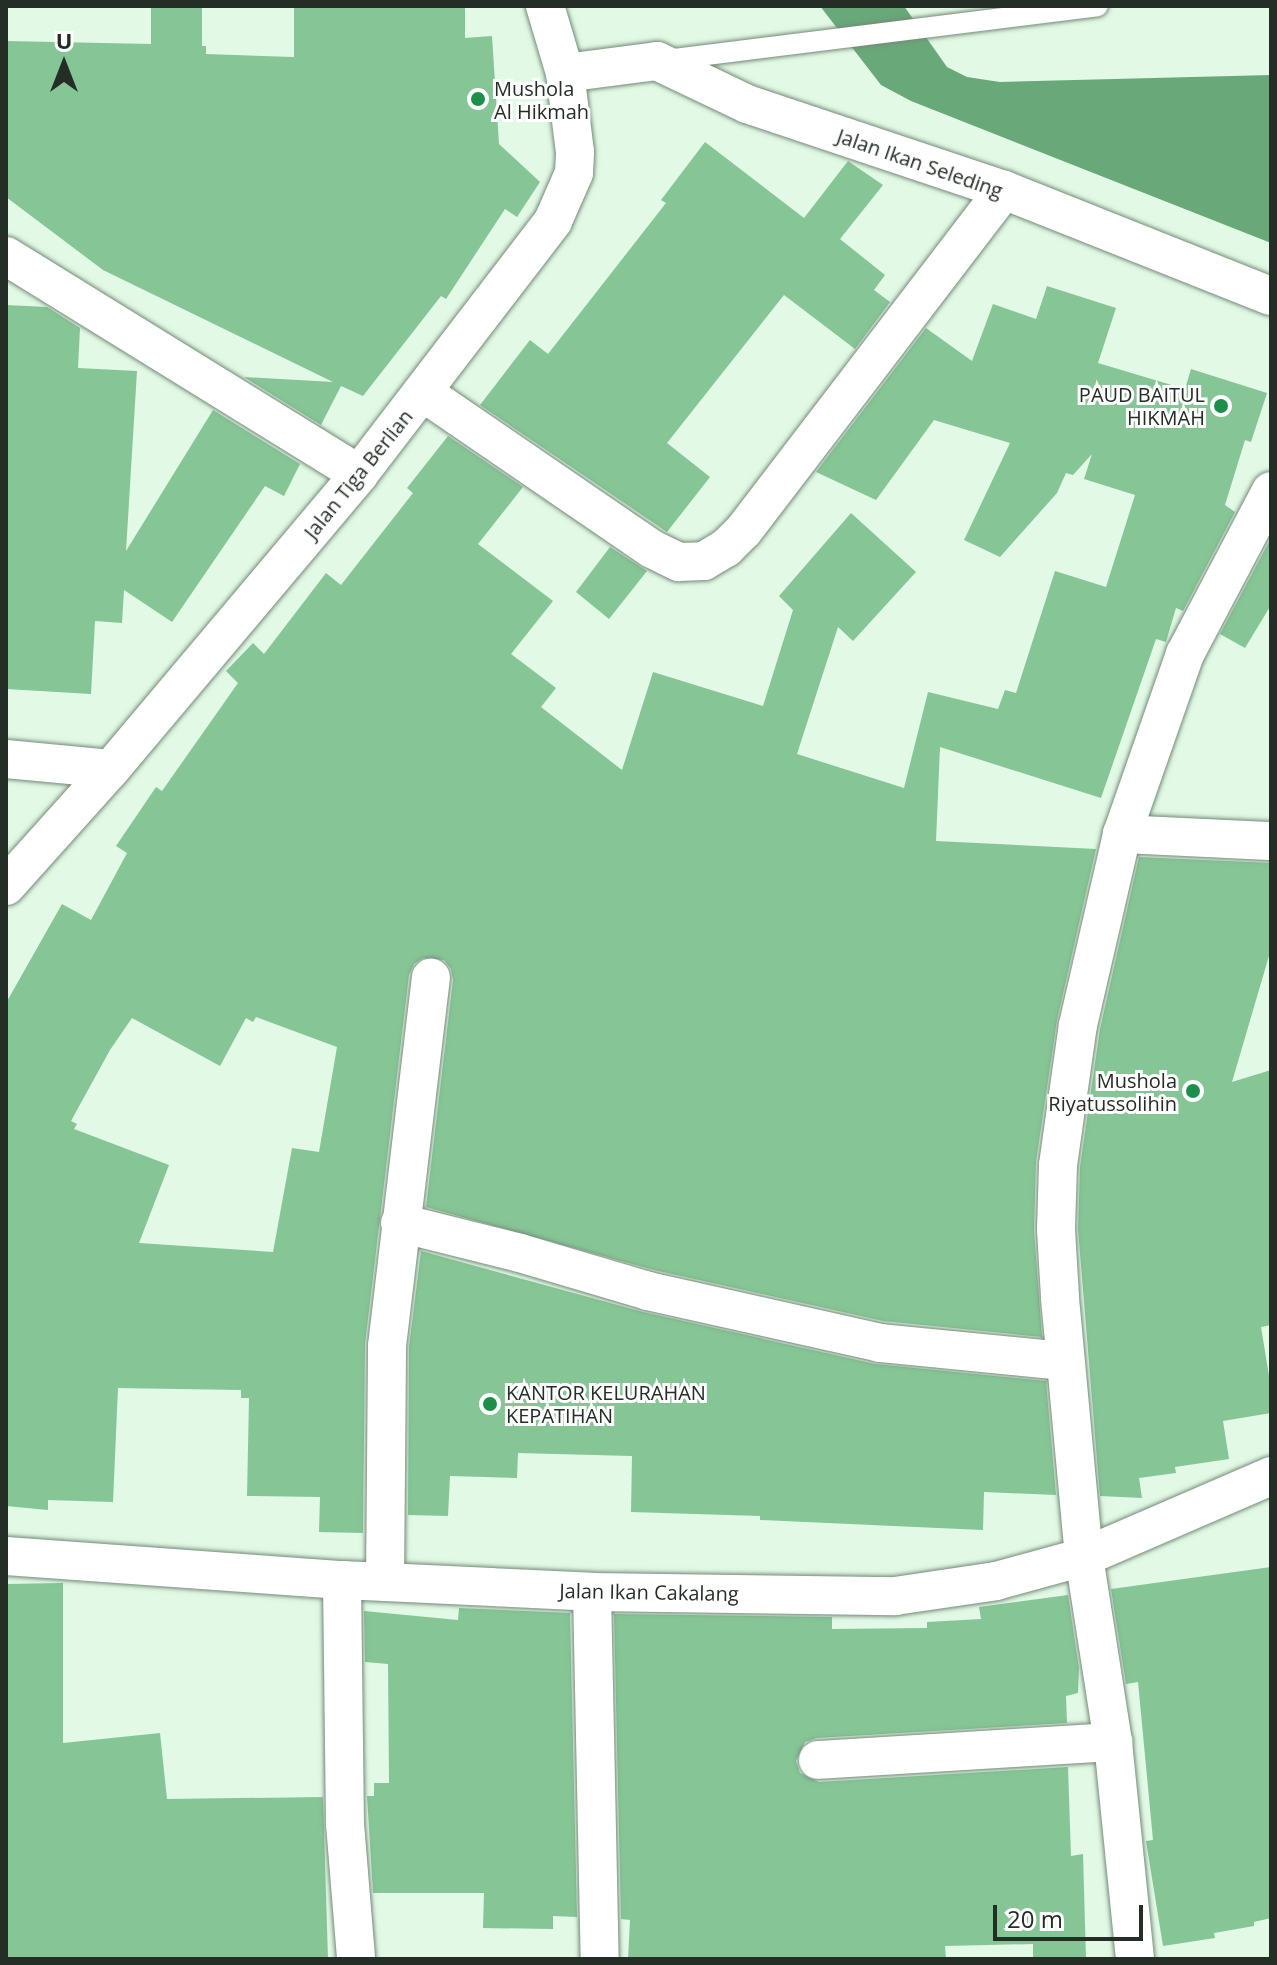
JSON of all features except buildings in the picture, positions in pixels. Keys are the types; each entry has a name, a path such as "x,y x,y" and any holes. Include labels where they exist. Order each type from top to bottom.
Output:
{"street":[{"name":"Jalan Tiga Berlian","path":"6,886 111,769 359,474 553,221 574,173 575,152 565,73 545,6"},
{"path":"565,73 657,61"},
{"name":"Jalan Ikan Seleding","path":"657,61 747,104 1004,190 1271,296"},
{"path":"424,393 652,549 679,562 704,561 726,548 744,530 1004,190"},
{"path":"6,256 359,474"},
{"path":"1135,1959 1113,1742 1084,1557 1056,1229 1058,1165 1078,1025 1122,834 1185,654 1271,491"},
{"path":"6,759 111,769"},
{"path":"1122,834 1271,841"},
{"path":"385,1582 387,1346 431,978"},
{"path":"400,1223 520,1253 648,1291 864,1340 913,1348 1065,1361"},
{"name":"Jalan Ikan Cakalang","path":"6,1556 342,1580 592,1592 895,1596 996,1581 1084,1557 1271,1476"},
{"path":"342,1580 345,1810 356,1959"},
{"path":"592,1592 600,1959"},
{"path":"818,1760 1113,1742"}],"lane":[{"path":"657,61 1098,6"}],"shaded area":[{"path":"820,6 904,6 947,67 967,77 1000,82 1271,75 1271,243 911,101 881,85"}],"place":[{"name":"Mushola Al Hikmah","path":"478,99"},
{"name":"PAUD BAITUL HIKMAH","path":"1221,406"},
{"name":"Mushola Riyatussolihin","path":"1193,1091"},
{"name":"KANTOR KELURAHAN KEPATIHAN","path":"490,1404"}]}
